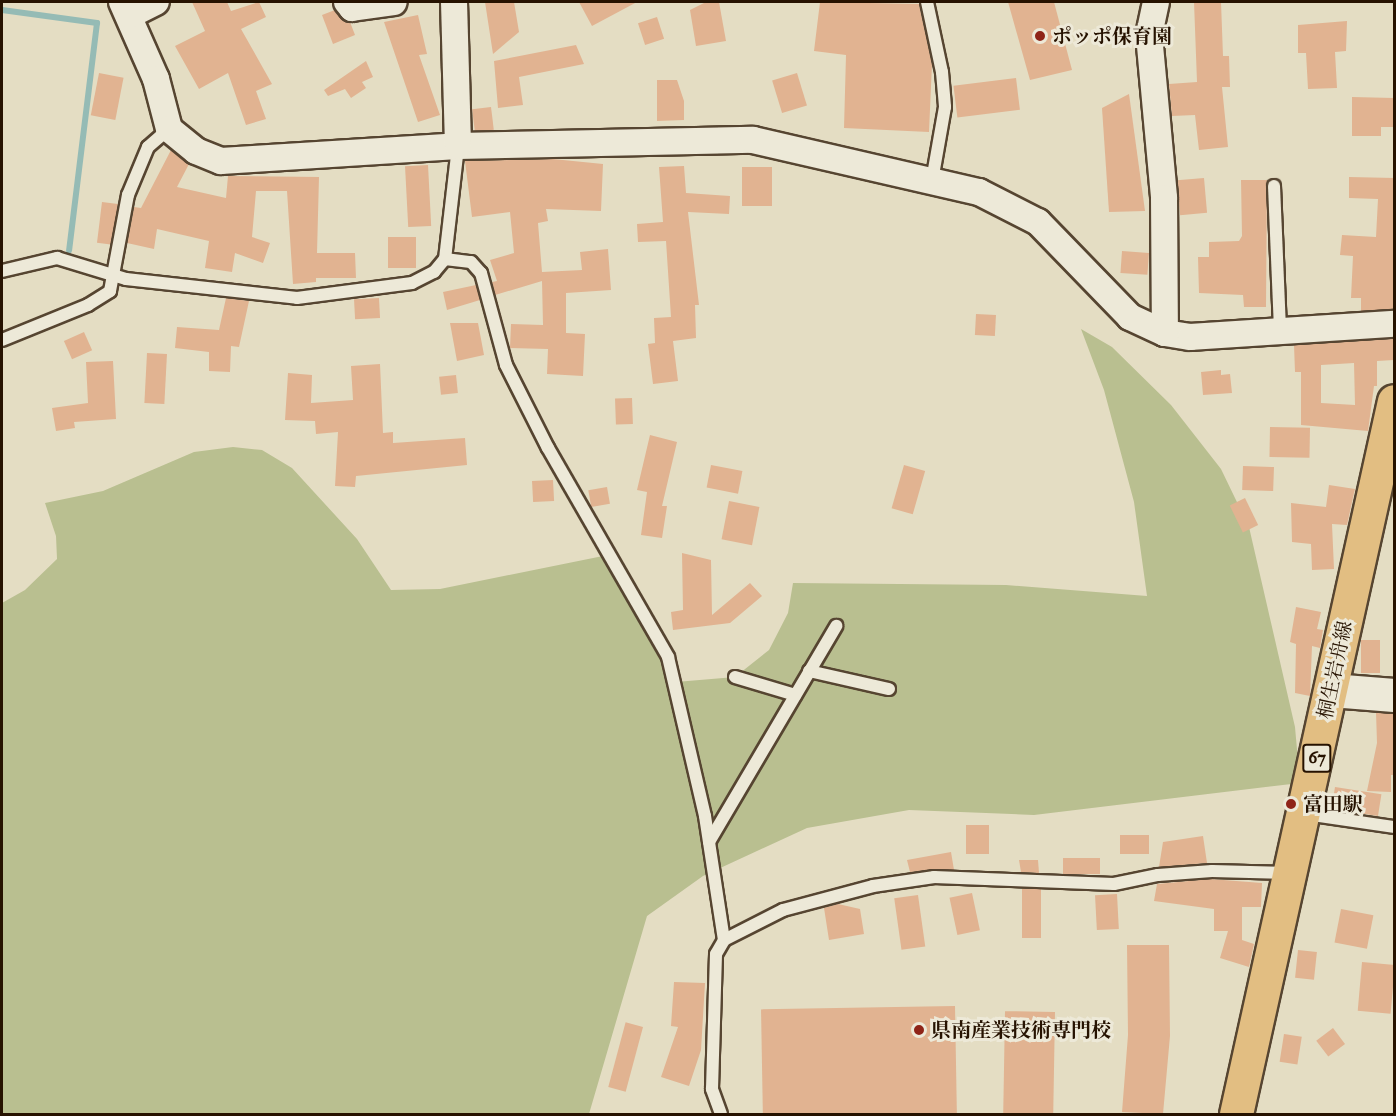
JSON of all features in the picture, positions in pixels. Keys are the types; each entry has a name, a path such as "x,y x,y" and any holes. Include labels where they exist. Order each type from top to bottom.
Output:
{"main road":[{"name":"桐生岩舟線","path":"1236,1114 1292,874 1395,400"},
{"path":"1331,690 1395,695"}],"street":[{"path":"156,2 126,8 156,79 169,129 196,152 221,161 458,147 753,140 979,192 1038,222 1130,317 1165,333 1191,337 1395,324"},
{"path":"347,2 352,8 394,2"},
{"path":"454,2 458,147"},
{"path":"1156,2 1149,35 1164,198 1165,333"}],"lane":[{"path":"927,2 945,107 932,181"},
{"path":"2,340 88,305 110,291 128,195 148,147 169,129"},
{"path":"2,271 57,258 113,273 126,279 297,298 412,283 434,272 445,259 458,147"},
{"path":"1274,186 1280,331"},
{"path":"445,259 471,261 481,273 506,365 548,448 668,657 709,843 724,940"},
{"path":"709,843 836,626"},
{"path":"809,671 889,689"},
{"path":"735,677 795,695"},
{"path":"1305,814 1395,827"},
{"path":"721,1114 712,1089 712,1023 716,954 724,940 783,910 873,886 922,878 1114,884 1158,875 1212,872 1292,874"}],"green space":[{"path":"1081,329 1112,347 1171,405 1221,469 1249,527 1295,727 1300,783 1034,815 909,810 807,828 703,876 647,916 589,1114 2,1114 2,603 25,590 57,559 56,536 45,503 103,491 194,452 233,447 262,450 292,468 357,539 391,590 440,589 603,556 676,682 735,677 769,650 788,613 793,583 1006,585 1147,596 1134,502 1104,390"}],"building":[{"path":"192,2 227,2 231,11 259,2 266,17 241,29 272,84 256,91 266,119 246,125 228,73 199,89 175,46 205,31"},
{"path":"485,2 514,2 519,32 493,54"},
{"path":"579,2 637,2 592,26"},
{"path":"706,2 719,2 726,41 696,46 690,10"},
{"path":"820,2 919,4 932,64 929,132 844,128 846,55 814,51"},
{"name":"ポッポ保育園","path":"1008,2 1054,2 1072,70 1030,80"},
{"path":"1194,2 1221,2 1223,56 1229,56 1230,87 1222,87 1228,147 1199,150 1195,115 1172,116 1169,84 1197,82"},
{"path":"335,10 350,22 355,35 333,44 322,15"},
{"path":"418,15 427,54 419,55 440,115 418,122 384,22"},
{"path":"657,17 664,39 645,45 638,23"},
{"path":"1347,21 1346,51 1335,52 1337,88 1308,89 1306,53 1298,53 1298,25"},
{"path":"576,45 584,64 519,77 523,105 498,108 494,61"},
{"path":"366,61 373,77 362,82 366,88 351,98 345,89 328,96 324,90"},
{"path":"99,73 124,78 115,120 91,115"},
{"path":"797,73 807,106 782,113 772,81"},
{"path":"1016,78 1020,110 957,117 953,86"},
{"path":"657,80 677,80 684,101 684,120 657,121"},
{"path":"1129,94 1145,211 1109,212 1102,108"},
{"path":"1352,97 1394,98 1394,127 1381,127 1381,136 1352,136"},
{"path":"491,107 494,130 475,132 472,109"},
{"path":"171,150 189,164 177,187 226,198 228,176 319,177 317,253 355,253 356,278 316,278 316,282 293,284 287,191 256,191 252,237 270,243 263,263 235,253 232,272 205,268 209,241 157,229 154,249 127,243 134,207 141,208"},
{"path":"553,159 603,164 601,211 546,209 548,221 538,223 542,272 582,270 580,252 608,249 611,290 566,293 566,333 585,334 583,376 547,374 548,349 510,348 511,324 543,325 542,281 495,295 492,282 497,281 490,260 514,253 510,212 472,217 465,161"},
{"path":"428,165 431,226 408,227 405,166"},
{"path":"684,166 686,193 730,196 729,214 688,212 699,305 695,305 696,338 673,341 678,381 653,384 648,344 655,343 654,318 671,317 666,241 638,242 637,224 663,222 659,167"},
{"path":"742,167 772,167 772,206 742,206"},
{"path":"1349,177 1395,178 1394,309 1361,311 1361,298 1351,298 1353,256 1340,255 1342,235 1376,237 1378,199 1349,198"},
{"path":"1204,178 1207,213 1180,215 1177,180"},
{"path":"1241,180 1267,180 1266,307 1244,307 1243,295 1199,293 1198,257 1209,257 1209,242 1239,241 1242,236"},
{"path":"102,202 118,204 113,245 97,243"},
{"path":"388,237 416,237 416,268 388,268"},
{"path":"1122,251 1149,253 1147,275 1120,273"},
{"path":"476,285 480,300 447,310 443,292"},
{"path":"226,298 249,301 239,347 231,346 230,372 209,371 209,352 175,348 177,327 219,330"},
{"path":"379,298 380,318 355,319 354,299"},
{"path":"976,314 996,315 995,336 975,335"},
{"path":"450,323 478,323 484,355 457,361"},
{"path":"84,332 92,350 72,359 64,341"},
{"path":"1393,339 1394,360 1377,361 1377,386 1374,386 1368,431 1301,425 1301,372 1295,372 1294,345","holes":["1354,363 1355,405 1321,403 1321,365"]},
{"path":"147,353 167,354 164,404 144,403"},
{"path":"113,361 116,419 74,422 75,428 56,431 52,408 88,403 86,362"},
{"path":"380,364 383,433 393,432 393,443 465,438 467,465 356,476 355,487 335,486 338,432 316,434 315,421 285,420 288,373 312,375 311,403 353,400 351,366"},
{"path":"1221,370 1221,375 1230,374 1232,393 1203,395 1201,372"},
{"path":"456,375 458,393 441,395 439,377"},
{"path":"632,398 633,424 616,425 615,399"},
{"path":"1270,427 1310,428 1309,458 1269,457"},
{"path":"650,435 677,442 662,506 667,506 662,538 641,535 647,492 637,490"},
{"path":"711,465 742,471 738,494 707,488"},
{"path":"904,465 925,471 913,514 892,508"},
{"path":"1243,466 1274,467 1273,491 1242,490"},
{"path":"553,480 554,501 533,502 532,481"},
{"path":"1329,485 1355,489 1347,525 1332,524 1334,569 1312,570 1311,544 1292,542 1291,503 1326,507"},
{"path":"607,487 610,504 591,507 588,490"},
{"path":"1245,498 1258,525 1243,532 1230,505"},
{"path":"729,501 759,507 752,545 722,539"},
{"path":"682,553 711,560 712,615 750,583 762,596 730,623 673,630 671,612 683,610"},
{"path":"1296,607 1321,612 1317,629 1323,630 1320,648 1312,646 1310,696 1295,693 1296,644 1290,642"},
{"path":"1361,640 1380,640 1380,673 1361,673"},
{"path":"1376,712 1395,713 1395,775 1391,775 1391,792 1367,791 1377,743"},
{"path":"1335,787 1381,794 1378,816 1332,809"},
{"path":"966,825 989,825 989,854 966,854"},
{"path":"1120,835 1149,835 1149,854 1120,854"},
{"path":"1203,836 1207,863 1159,867 1163,842"},
{"path":"951,852 954,870 910,872 907,860"},
{"path":"1063,858 1100,858 1100,874 1063,874"},
{"path":"1019,860 1038,860 1039,873 1021,872"},
{"path":"1210,879 1262,883 1261,907 1242,907 1242,940 1254,944 1249,967 1220,958 1228,931 1214,931 1214,909 1154,901 1157,884"},
{"path":"1022,889 1041,889 1041,938 1022,938"},
{"path":"972,893 980,930 957,935 950,898"},
{"path":"1117,894 1119,929 1097,930 1095,895"},
{"path":"918,895 925,946 901,950 894,898"},
{"path":"838,904 860,909 864,934 829,940 824,908"},
{"path":"1341,909 1373,915 1367,949 1335,942"},
{"path":"1127,945 1169,945 1170,1036 1163,1114 1122,1112 1128,1035"},
{"path":"1298,950 1317,952 1314,980 1295,978"},
{"path":"1362,962 1394,965 1391,1014 1358,1011"},
{"path":"674,982 705,983 701,1050 689,1086 661,1077 678,1027 671,1026"},
{"path":"955,1006 957,1114 763,1114 761,1009"},
{"path":"1005,1011 1055,1012 1053,1114 1003,1113"},
{"path":"626,1022 643,1027 626,1092 608,1087"},
{"path":"1333,1028 1345,1044 1328,1057 1316,1041"},
{"path":"1284,1034 1302,1037 1297,1064 1280,1062"}],"waterway":[{"path":"2,10 97,23 69,250"}],"place":[{"name":"ポッポ保育園","path":"1040,36"},
{"name":"富田駅","path":"1291,804"},
{"name":"県南産業技術専門校","path":"919,1030"}]}
